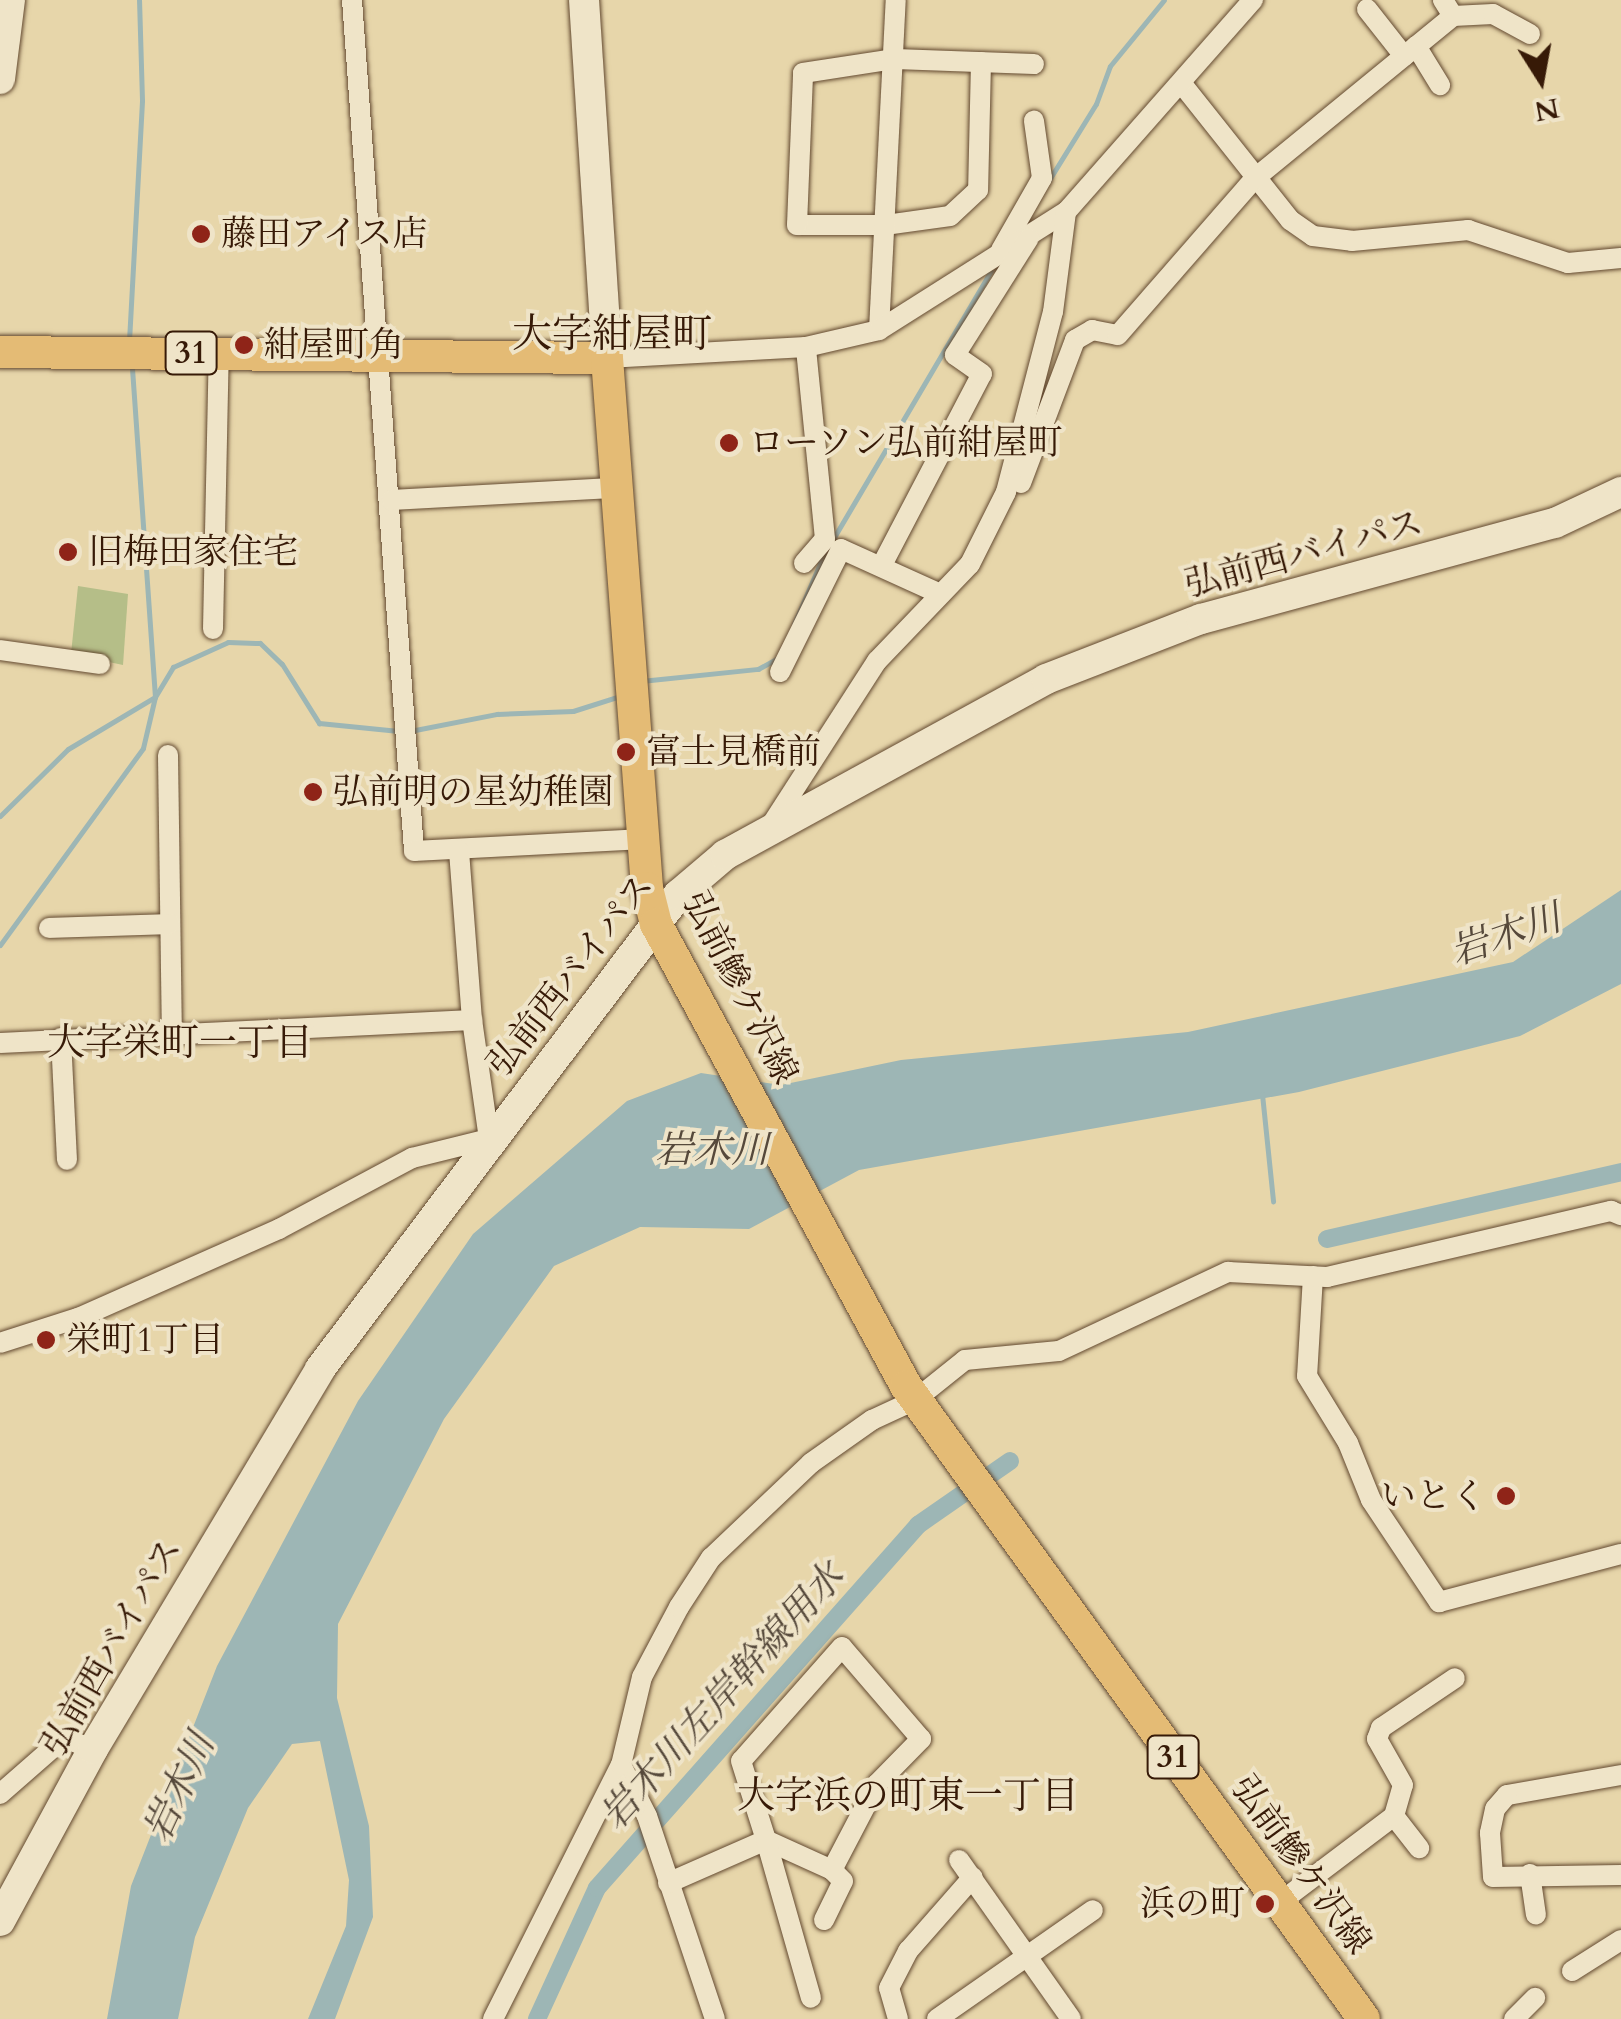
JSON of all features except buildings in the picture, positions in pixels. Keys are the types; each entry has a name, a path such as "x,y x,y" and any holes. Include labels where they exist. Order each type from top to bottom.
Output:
{"main road":[{"name":"31","path":"0,352 608,358"},
{"name":"弘前鰺ケ沢線","path":"608,358 631,687 644,839 656,924 910,1393 1364,2019"}],"street":[{"path":"0,79 10,0"},
{"path":"352,0 382,354 414,852 644,839"},
{"path":"584,0 608,358 806,347 879,330 1066,212 1253,0"},
{"path":"879,330 896,0"},
{"path":"1006,492 1022,481 1075,340 1092,330 1118,335 1254,178 1410,51 1448,8 1493,14 1530,34"},
{"path":"1367,10 1440,85"},
{"path":"981,62 978,190 950,216 885,225 797,224 804,73 895,59 981,62 1034,64"},
{"path":"1182,84 1290,220 1313,236 1352,240 1468,230 1568,263 1621,258"},
{"path":"1000,252 1042,178 1034,121"},
{"path":"763,838 833,721 938,593 970,564 1006,492 1052,312 1066,212"},
{"path":"884,563 982,374 955,355 1032,232"},
{"path":"804,563 825,539 806,347"},
{"path":"214,628 219,353"},
{"path":"392,500 616,488"},
{"name":"弘前西バイパス","path":"0,1921 93,1749 320,1369 678,895 725,855 763,838 1046,679 1200,620 1555,523 1621,492"},
{"path":"780,672 841,549 884,563 938,593"},
{"path":"0,650 100,664"},
{"path":"168,754 172,1031"},
{"path":"0,1343 78,1318 261,1237 412,1158 490,1139 472,1020 459,850"},
{"path":"49,928 170,924"},
{"path":"0,1043 172,1031 472,1020"},
{"path":"62,1038 67,1160"},
{"path":"493,2019 621,1766 642,1677 711,1558 811,1463 910,1393 965,1360 1058,1351 1228,1272 1313,1276 1610,1212 1621,1215"},
{"path":"1313,1276 1308,1376 1348,1443 1371,1500 1438,1602 1621,1554"},
{"path":"811,1998 742,1762 842,1647 921,1739 877,1784 832,1870"},
{"path":"1279,1902 1394,1816 1403,1785 1376,1738 1381,1728 1455,1678"},
{"path":"0,1794 56,1744 69,1740 93,1749"},
{"path":"621,1766 651,1825 715,2019"},
{"path":"1621,1775 1507,1795 1495,1809 1490,1833 1493,1877 1621,1875"},
{"path":"1394,1816 1419,1848"},
{"path":"668,1883 766,1840 832,1870 843,1881 824,1920"},
{"path":"959,1860 1071,2019"},
{"path":"1530,1874 1536,1915"},
{"path":"898,2019 889,1988 908,1952 973,1878"},
{"path":"937,2019 1093,1910"},
{"path":"1572,1970 1621,1940"},
{"path":"1514,2019 1535,1998"}],"green space":[{"path":"78,586 128,594 123,665 71,654"}],"water":[{"name":"岩木川","path":"1621,890 1621,984 1520,1036 1299,1092 859,1170 749,1229 640,1227 554,1266 444,1419 338,1624 337,1698 369,1826 373,1917 335,2019 308,2019 346,1926 349,1880 320,1741 292,1744 248,1808 195,1937 178,2019 107,2019 131,1886 217,1666 358,1401 473,1234 627,1101 701,1073 781,1085 901,1060 1188,1032 1513,962"}],"waterway":[{"path":"129,341 142,100 139,0"},
{"path":"1049,180 1096,104 1110,66 1164,0"},
{"path":"833,539 991,271"},
{"path":"0,945 143,748 155,697 132,367"},
{"path":"794,624 825,552"},
{"path":"0,816 68,749 155,697 173,667 228,642 260,643 282,664 319,723 399,731"},
{"path":"641,681 758,669 780,657"},
{"path":"410,731 497,714 573,711 620,696"},
{"path":"1262,1094 1273,1201"},
{"name":"岩木川左岸幹線用水","path":"1327,1239 1621,1172"},
{"name":"岩木川左岸幹線用水","path":"537,2019 597,1888 918,1525 1010,1461"}],"place":[{"name":"藤田アイス店","path":"201,234"},
{"name":"紺屋町角","path":"244,345"},
{"name":"ローソン弘前紺屋町","path":"729,443"},
{"name":"旧梅田家住宅","path":"68,552"},
{"name":"富士見橋前","path":"626,752"},
{"name":"弘前明の星幼稚園","path":"313,792"},
{"name":"栄町1丁目","path":"46,1340"},
{"name":"いとく","path":"1506,1496"},
{"name":"浜の町","path":"1265,1904"}],"district":[{"name":"大字紺屋町","path":"612,335"},
{"name":"大字栄町一丁目","path":"180,1044"},
{"name":"大字浜の町東一丁目","path":"908,1797"}]}
